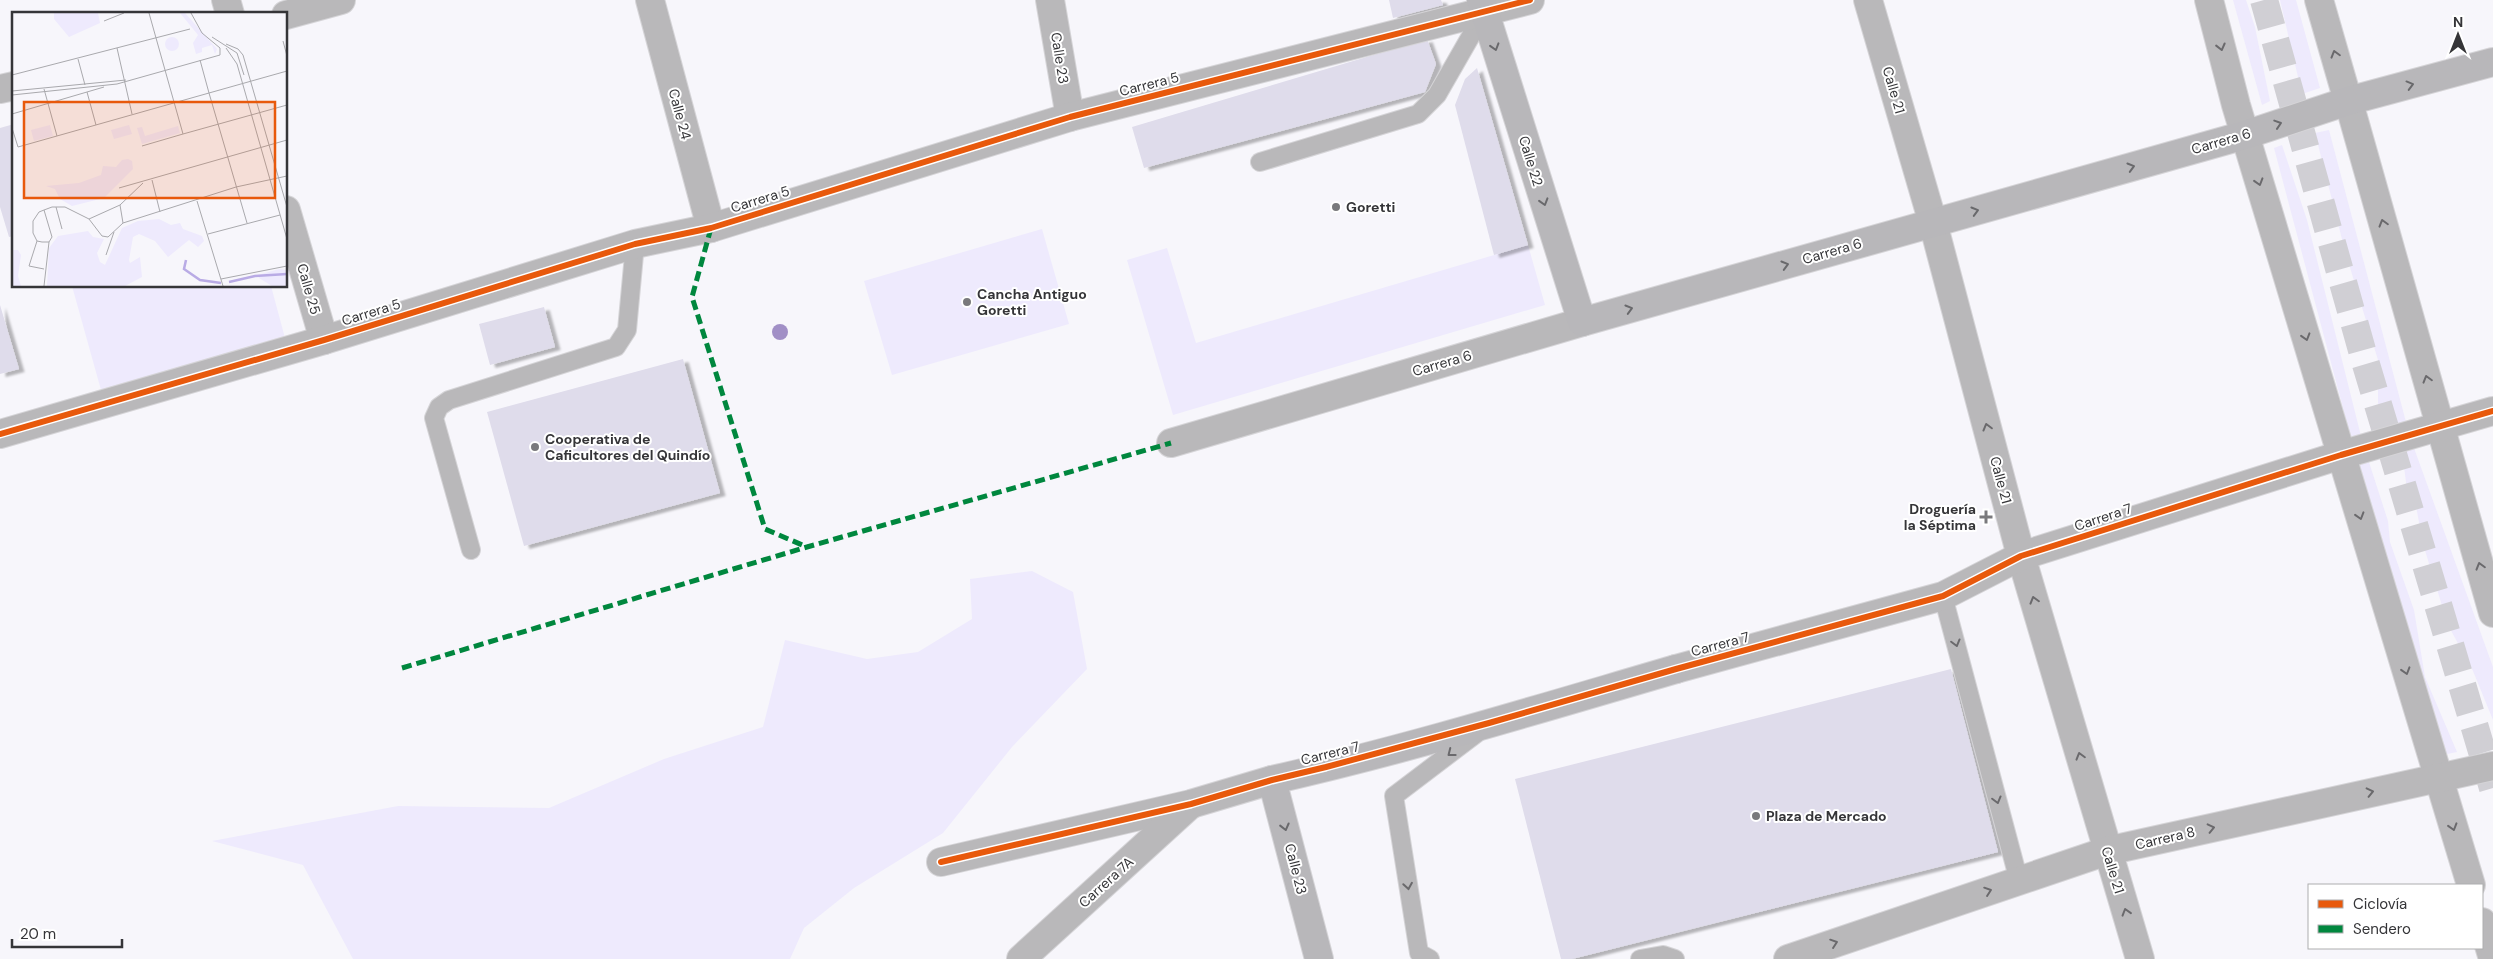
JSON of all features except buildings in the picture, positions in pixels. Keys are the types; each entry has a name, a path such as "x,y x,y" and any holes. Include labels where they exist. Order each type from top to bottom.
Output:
{"main road":[{"name":"Calle 22","path":"1483,6 1582,322"},
{"name":"Carrera 6","path":"1582,322 2246,135 2351,109 2493,62"},
{"name":"Carrera 7","path":"1272,780 1489,723 1676,669"},
{"name":"Calle 23","path":"1272,780 1319,959"}],"street":[{"path":"288,14 341,0"},
{"name":"Calle 24","path":"650,0 711,228"},
{"name":"Calle 23","path":"1050,0 1070,117"},
{"name":"Carrera 5","path":"0,434 324,340 635,244 711,228 1070,117 1483,6 1530,0"},
{"name":"Calle 21","path":"1868,0 1933,223 2021,556 2140,959"},
{"path":"2209,0 2246,135 2471,884"},
{"path":"2319,0 2493,613"},
{"name":"Calle 25","path":"288,217 324,340"},
{"name":"Carrera 6","path":"1171,443 1582,322"},
{"name":"Carrera 7","path":"1676,669 1943,596 2021,556 2341,454 2493,412"},
{"name":"Carrera 8","path":"1788,959 2107,851 2493,766"},
{"name":"Carrera 7","path":"941,862 1191,804 1272,780"},
{"name":"Carrera 7A","path":"1021,959 1191,804"},
{"path":"2483,925 2493,959"}],"lane":[{"path":"1260,162 1418,114 1437,95 1483,6"},
{"path":"471,550 434,418 438,407 450,400 616,347 622,341 627,330 635,244"},
{"path":"1943,596 2019,881"},
{"path":"1430,959 1419,953 1394,796 1489,723"},
{"path":"1640,959 1663,955 1675,959"}],"shaded area":[{"path":"2233,0 2246,0 2255,27 2270,101 2262,105"},
{"path":"2280,0 2296,0 2320,88 2302,94"},
{"path":"2329,130 2406,422 2395,425 2378,404 2378,360 2345,251 2315,133"},
{"path":"2282,145 2307,220 2361,436 2351,438 2274,148"},
{"name":"Cancha Antiguo Goretti","path":"1042,229 1069,324 892,375 864,281"},
{"path":"1528,245 1545,305 1173,415 1127,260 1167,248 1196,343"},
{"path":"73,288 272,288 285,338 101,390"},
{"path":"2414,448 2493,667 2493,720 2473,671 2448,625 2423,544 2414,495 2407,490 2402,451"},
{"path":"2368,459 2388,521 2390,542 2414,610 2425,677 2457,752 2442,755 2359,463"},
{"path":"1032,571 1073,592 1087,669 1012,747 943,833 854,888 804,928 790,959 353,959 303,865 212,841 398,806 549,808 664,759 763,727 785,640 867,659 918,652 972,619 970,579"}],"tunnel":[{"path":"2264,0 2365,361 2493,788"}],"marked path":[{"path":"711,228 692,297 765,529 807,547"},
{"path":"402,668 807,547 1171,443"}],"cycle path":[{"path":"0,434 324,340 635,244 711,228 1070,117 1530,0"},
{"path":"941,862 1191,804 1272,780 1489,723 1676,669 1943,596 2021,556 2341,455 2493,411"}],"place":[{"name":"Goretti","path":"1336,207"},
{"name":"Cancha Antiguo Goretti","path":"967,302"},
{"name":"Cooperativa de Caficultores del Quindío","path":"535,447"},
{"name":"Droguería la Séptima","path":"1986,517"},
{"name":"Plaza de Mercado","path":"1756,816"}]}
